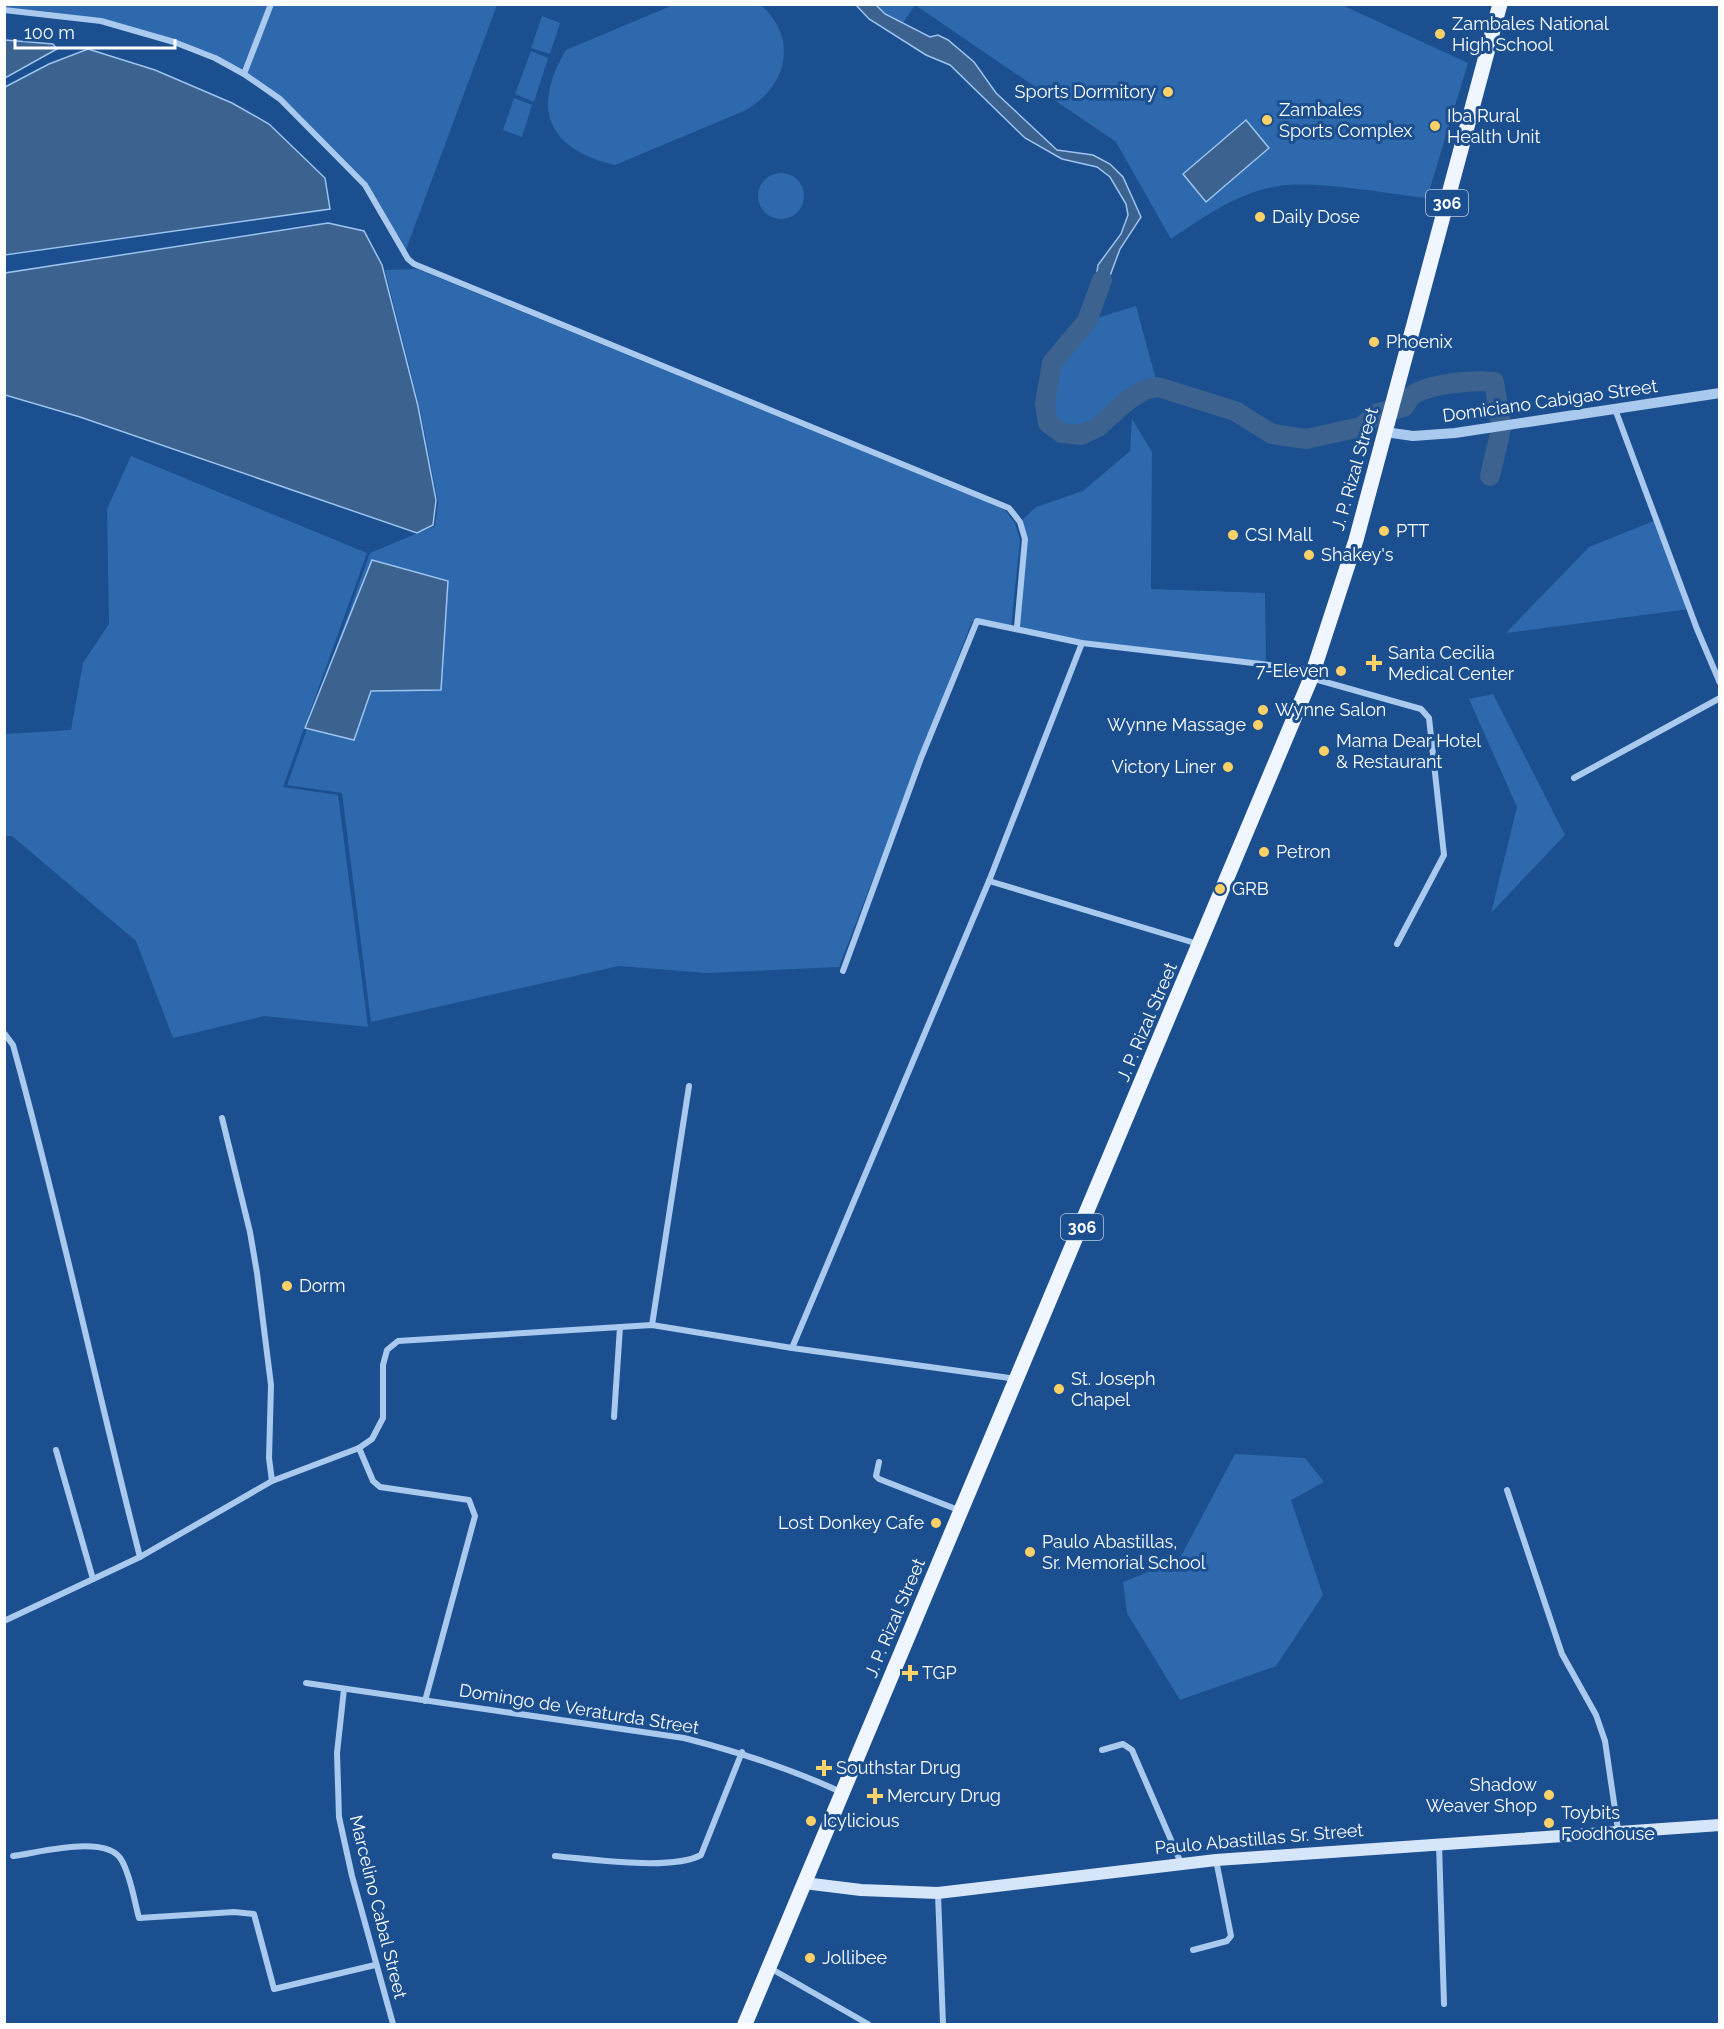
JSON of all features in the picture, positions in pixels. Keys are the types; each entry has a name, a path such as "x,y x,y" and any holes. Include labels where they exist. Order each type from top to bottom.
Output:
{"main road":[{"name":"J. P. Rizal Street","path":"745,2025 1201,944 1312,674 1342,586 1387,426 1416,307 1500,4"},
{"name":"Paulo Abastillas Sr. Street","path":"804,1883 938,1893 1181,1863 1618,1830 1719,1825"}],"street":[{"path":"244,74 271,4"},
{"path":"4,10 101,21 174,42 215,58 244,74 280,99 365,185 408,259 414,264 1008,508 1020,522 1026,539 1017,627"},
{"name":"Domiciano Cabigao Street","path":"1387,426 1430,436 1719,393"},
{"path":"1615,408 1719,683"},
{"path":"843,971 921,758 977,621 1017,627 1082,642 1312,674 1421,709 1427,714 1444,855 1397,944"},
{"path":"792,1348 989,881 1082,642"},
{"path":"1574,778 1719,698"},
{"path":"989,881 1201,944"},
{"path":"4,1033 12,1044 42,1149 102,1413 140,1557"},
{"path":"652,1325 689,1086"},
{"path":"222,1118 250,1232 257,1273 271,1385 269,1458 272,1481"},
{"path":"4,1621 140,1557 272,1481 359,1448 378,1432 383,1418 382,1365 387,1350 398,1341 652,1325 792,1348 1017,1379"},
{"path":"614,1417 620,1327"},
{"path":"359,1448 373,1481 380,1487 469,1500 474,1507 475,1516 425,1701"},
{"path":"56,1450 93,1579"},
{"path":"879,1462 876,1476 879,1479 962,1511"},
{"path":"1507,1490 1562,1653 1596,1715 1605,1741 1618,1830"},
{"name":"Domingo de Veraturda Street","path":"306,1683 684,1738 742,1752 842,1792"},
{"name":"Marcelino Cabal Street","path":"344,1689 337,1753 339,1817 375,1965 393,2025"},
{"path":"1102,1749 1124,1744 1132,1750 1181,1863"},
{"path":"555,1856 619,1862 686,1861 700,1855 742,1752"},
{"path":"1439,1843 1444,2004"},
{"path":"13,1856 88,1845 109,1848 122,1859 139,1918 234,1912 254,1914 274,1989 375,1965"},
{"path":"1193,1950 1227,1941 1231,1936 1216,1860"},
{"path":"938,1893 943,2025"},
{"path":"769,1967 868,2025"}],"shaded area":[{"path":"4,5 497,5 405,252 365,185 280,99 215,58 101,21 5,10"},
{"path":"673,5 761,5 781,33 784,48 783,62 778,77 770,90 744,111 615,165 592,158 574,149 560,137 552,124 548,108 549,91 555,71 566,50"},
{"path":"856,5 876,5 885,14 930,37 938,35 948,40 974,62 996,93 1057,150 1093,155 1110,164 1123,177 1141,217 1120,249 1105,289 1092,305 1098,265 1121,234 1128,215 1126,204 1110,177 1097,167 1062,159 1025,138 950,65 926,55 869,19"},
{"path":"876,5 915,5 903,23 885,14"},
{"name":"Zambales Sports Complex","path":"915,5 1342,5 1468,63 1427,198 1332,186 1279,186 1236,200 1209,214 1171,239 1116,142"},
{"path":"542,16 560,23 550,54 531,48"},
{"path":"5,40 53,44 57,49 5,78"},
{"path":"88,49 155,70 232,103 269,124 325,178 330,209 5,255 5,87 49,64"},
{"path":"531,51 548,58 534,102 515,94"},
{"path":"514,98 532,105 522,137 503,130"},
{"path":"1246,120 1269,148 1206,202 1183,174"},
{"path":"781,173 790,174 798,179 803,187 803,205 798,213 790,218 781,219 772,218 764,213 759,205 758,196 759,187 764,179 772,174"},
{"path":"328,223 364,231 382,265 418,406 436,500 433,525 417,533 80,417 5,395 5,273"},
{"path":"417,269 1004,509 1015,523 1020,540 1011,627 972,621 839,967 707,973 619,966 371,1022 342,793 287,785 370,553 435,526 438,502 420,409 385,270"},
{"path":"1136,306 1158,387 1143,393 1092,429 1079,433 1065,432 1048,423 1045,404 1052,363 1087,321"},
{"path":"1132,419 1152,452 1151,589 1265,593 1266,664 1082,643 1017,627 1025,539 1020,522 1036,507 1083,491 1130,451"},
{"path":"131,456 367,553 283,787 338,795 368,1027 264,1016 173,1038 136,941 12,836 5,836 5,734 71,730 83,663 109,624 107,509"},
{"path":"1656,520 1689,609 1506,633 1589,547"},
{"path":"372,560 448,581 441,690 371,691 354,740 305,728"},
{"path":"1493,694 1565,835 1491,913 1517,807 1469,699"},
{"path":"1235,1454 1305,1458 1324,1482 1291,1500 1323,1595 1276,1666 1180,1700 1127,1613 1123,1582 1179,1560"}],"waterway":[{"path":"1102,280 1087,321 1052,363 1045,404 1048,423 1062,433 1081,435 1098,427 1127,401 1144,390 1158,387 1235,411 1272,434 1306,439 1361,427 1378,413 1404,407 1416,393 1454,383 1494,382 1500,419"},
{"path":"1490,476 1501,429"}],"place":[{"name":"Zambales National High School","path":"1440,34"},
{"name":"Sports Dormitory","path":"1168,92"},
{"name":"Zambales Sports Complex","path":"1267,120"},
{"name":"Iba Rural Health Unit","path":"1435,126"},
{"name":"Daily Dose","path":"1260,217"},
{"name":"Phoenix","path":"1374,342"},
{"name":"PTT","path":"1384,531"},
{"name":"CSI Mall","path":"1233,535"},
{"name":"Shakey's","path":"1309,555"},
{"name":"Santa Cecilia Medical Center","path":"1374,663"},
{"name":"7-Eleven","path":"1341,671"},
{"name":"Wynne Salon","path":"1263,710"},
{"name":"Wynne Massage","path":"1258,725"},
{"name":"Mama Dear Hotel & Restaurant","path":"1324,751"},
{"name":"Victory Liner","path":"1228,767"},
{"name":"Petron","path":"1264,852"},
{"name":"GRB","path":"1220,889"},
{"name":"Dorm","path":"287,1286"},
{"name":"St. Joseph Chapel","path":"1059,1389"},
{"name":"Lost Donkey Cafe","path":"936,1523"},
{"name":"Paulo Abastillas, Sr. Memorial School","path":"1030,1552"},
{"name":"TGP","path":"910,1673"},
{"name":"Southstar Drug","path":"824,1768"},
{"name":"Shadow Weaver Shop","path":"1549,1795"},
{"name":"Mercury Drug","path":"875,1796"},
{"name":"Icylicious","path":"811,1821"},
{"name":"Toybits Foodhouse","path":"1549,1823"},
{"name":"Jollibee","path":"810,1958"}]}
